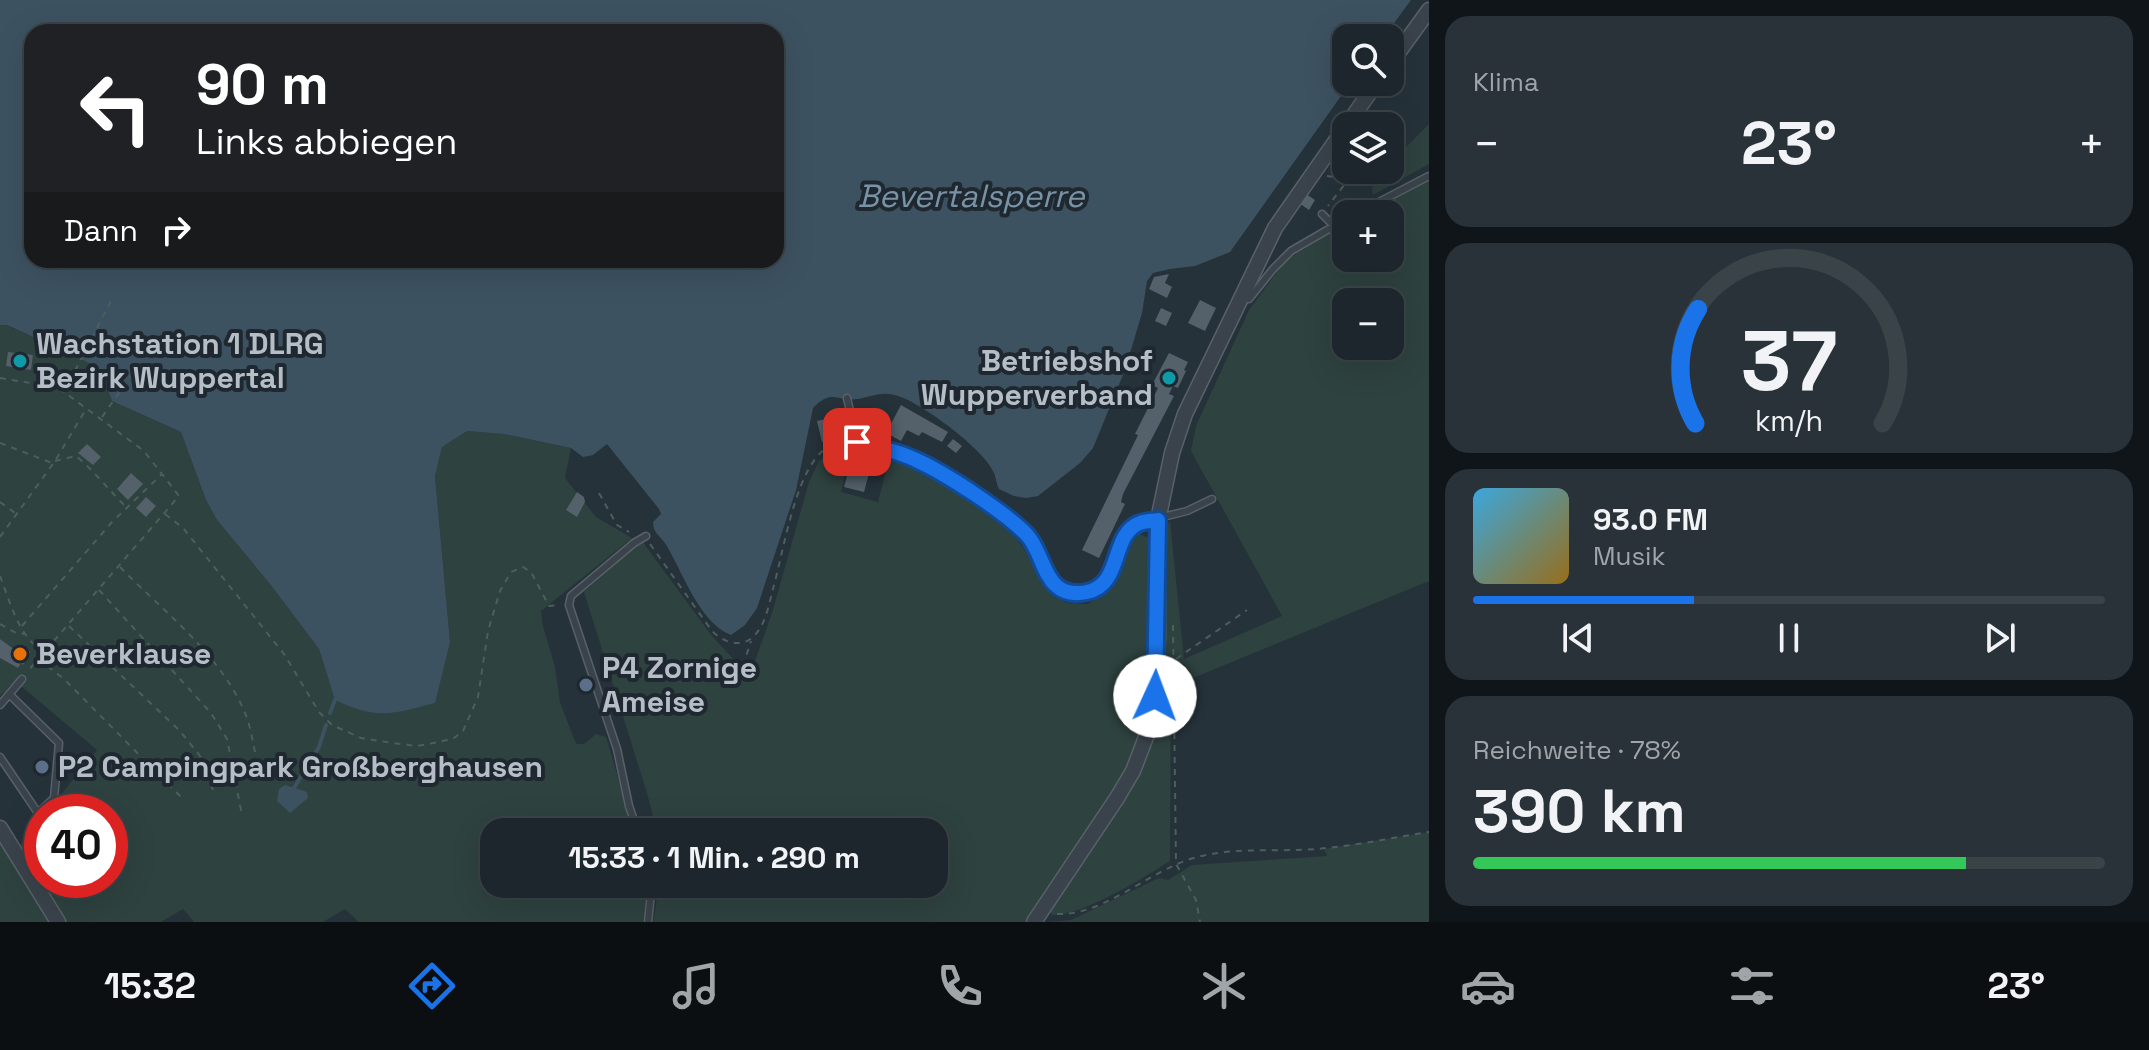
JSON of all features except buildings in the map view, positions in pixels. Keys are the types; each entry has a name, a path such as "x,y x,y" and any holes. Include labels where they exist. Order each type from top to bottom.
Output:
{"street":[{"path":"1404,45 1429,10"},
{"path":"1037,918 1125,785 1151,724 1158,637 1158,520 1177,434 1275,228 1367,96"},
{"path":"0,828 58,922"}],"lane":[{"path":"1383,200 1429,176"},
{"path":"1322,214 1332,224"},
{"path":"1239,299 1249,299 1291,251 1332,227"},
{"path":"847,398 857,442 917,460 1005,516 1033,541 1044,573 1067,591 1084,593 1101,586 1113,570 1122,544 1139,523 1187,511 1212,499"},
{"path":"633,818 617,749 569,605 571,596 643,538"},
{"path":"0,705 22,679"},
{"path":"0,757 38,813 54,798 59,743 9,694"},
{"path":"648,922 651,898"}],"path":[{"path":"1321,178 1342,178 1345,184 1322,214"},
{"path":"64,392 113,297"},
{"path":"102,417 154,343"},
{"path":"0,378 55,387 102,417 144,451 179,496 43,650 22,679"},
{"path":"0,537 54,462 86,409"},
{"path":"743,666 752,638 765,618 809,468 830,445 857,442"},
{"path":"0,443 54,462 76,456 126,508"},
{"path":"22,626 126,508 162,474"},
{"path":"599,493 617,525 643,538 712,631 722,640 733,643 752,638"},
{"path":"0,502 16,514"},
{"path":"165,514 183,528 284,654 319,712 332,725 361,738 417,746 454,738 463,731 475,705 488,631 500,591 511,572 523,567 531,572 549,606 569,605"},
{"path":"119,567 200,648 230,684 247,719 258,766"},
{"path":"0,576 22,626 34,645 43,650"},
{"path":"99,590 211,713 227,739 242,815"},
{"path":"1200,922 1196,900 1176,864 1175,660 1247,610"},
{"path":"0,624 16,633 27,634"},
{"path":"68,625 180,731 200,756 213,790"},
{"path":"37,658 64,679 183,799"},
{"path":"1037,918 1072,915 1134,889 1176,864 1233,849 1324,849 1429,832"}],"green space":[{"path":"1429,124 1429,164 1404,178 1404,149"},
{"path":"1429,179 1429,581 1171,687 1170,861 1096,903 1065,914 1052,915 1050,912 1132,786 1150,746 1164,530 1170,521 1184,659 1282,616 1191,451 1196,426 1249,310 1285,261 1332,232 1332,272 1404,272 1404,200 1389,200"},
{"path":"1374,184 1393,184 1373,195"},
{"path":"0,325 89,363 99,369 112,401 181,432 206,500 217,520 319,649 335,700 450,642 435,476 442,447 467,431 504,434 571,448 565,478 596,517 632,538 541,611 543,626 555,667 560,702 574,739 577,744 584,744 596,734 606,737 630,818 480,818 480,898 647,898 643,922 359,922 345,909 323,922 194,922 183,909 161,922 63,922 48,898 128,898 128,794 62,794 97,750 15,681 0,696"},
{"path":"851,450 841,492 878,502 889,459 916,466 1009,528 1029,556 1042,582 1054,597 1067,603 1088,604 1099,597 1110,586 1134,535 1151,539 1153,657 1146,716 1126,770 1112,797 1028,922 653,922 657,898 948,898 948,818 653,818 584,592 642,541 712,636 736,662 735,672 750,675 772,613 809,482 819,461 831,452"},
{"path":"1429,832 1429,922 1045,922 1071,920 1159,878 1168,880 1192,865 1327,856 1324,849"},
{"path":"24,840 24,860 17,849"},
{"path":"0,841 24,880 24,898 35,898 50,922 0,922"}],"water":[{"name":"Bevertalsperre","path":"0,0 1411,0 1393,24 1332,24 1332,96 1341,96 1230,252 1195,266 1153,273 1147,281 1142,313 1125,370 1093,448 1080,463 1038,496 1014,496 999,489 987,462 965,440 938,418 911,402 884,394 858,399 825,399 813,408 796,490 757,608 745,625 731,635 710,619 692,595 654,528 653,522 661,514 659,509 607,444 593,455 583,457 571,448 504,434 467,431 442,447 435,476 450,642 435,703 408,710 374,713 335,700 319,649 217,520 206,500 181,432 112,401 99,369 7,325 0,325"},
{"path":"285,785 307,792 308,798 290,813 277,801 279,789"}],"waterway":[{"path":"330,713 335,700"},
{"path":"294,788 319,747 326,725"}],"place":[{"name":"Wachstation 1 DLRG Bezirk Wuppertal","path":"20,361"},
{"name":"Betriebshof Wupperverband","path":"1169,378"},
{"name":"Beverklause","path":"20,654"},
{"name":"P4 Zornige Ameise","path":"586,685"},
{"name":"P2 Campingpark Großberghausen","path":"42,767"}],"route":[{"path":"857,442 917,460 1015,523 1033,541 1044,573 1067,591 1084,593 1101,586 1113,570 1122,544 1132,528 1139,523 1158,520 1155,696"}]}
